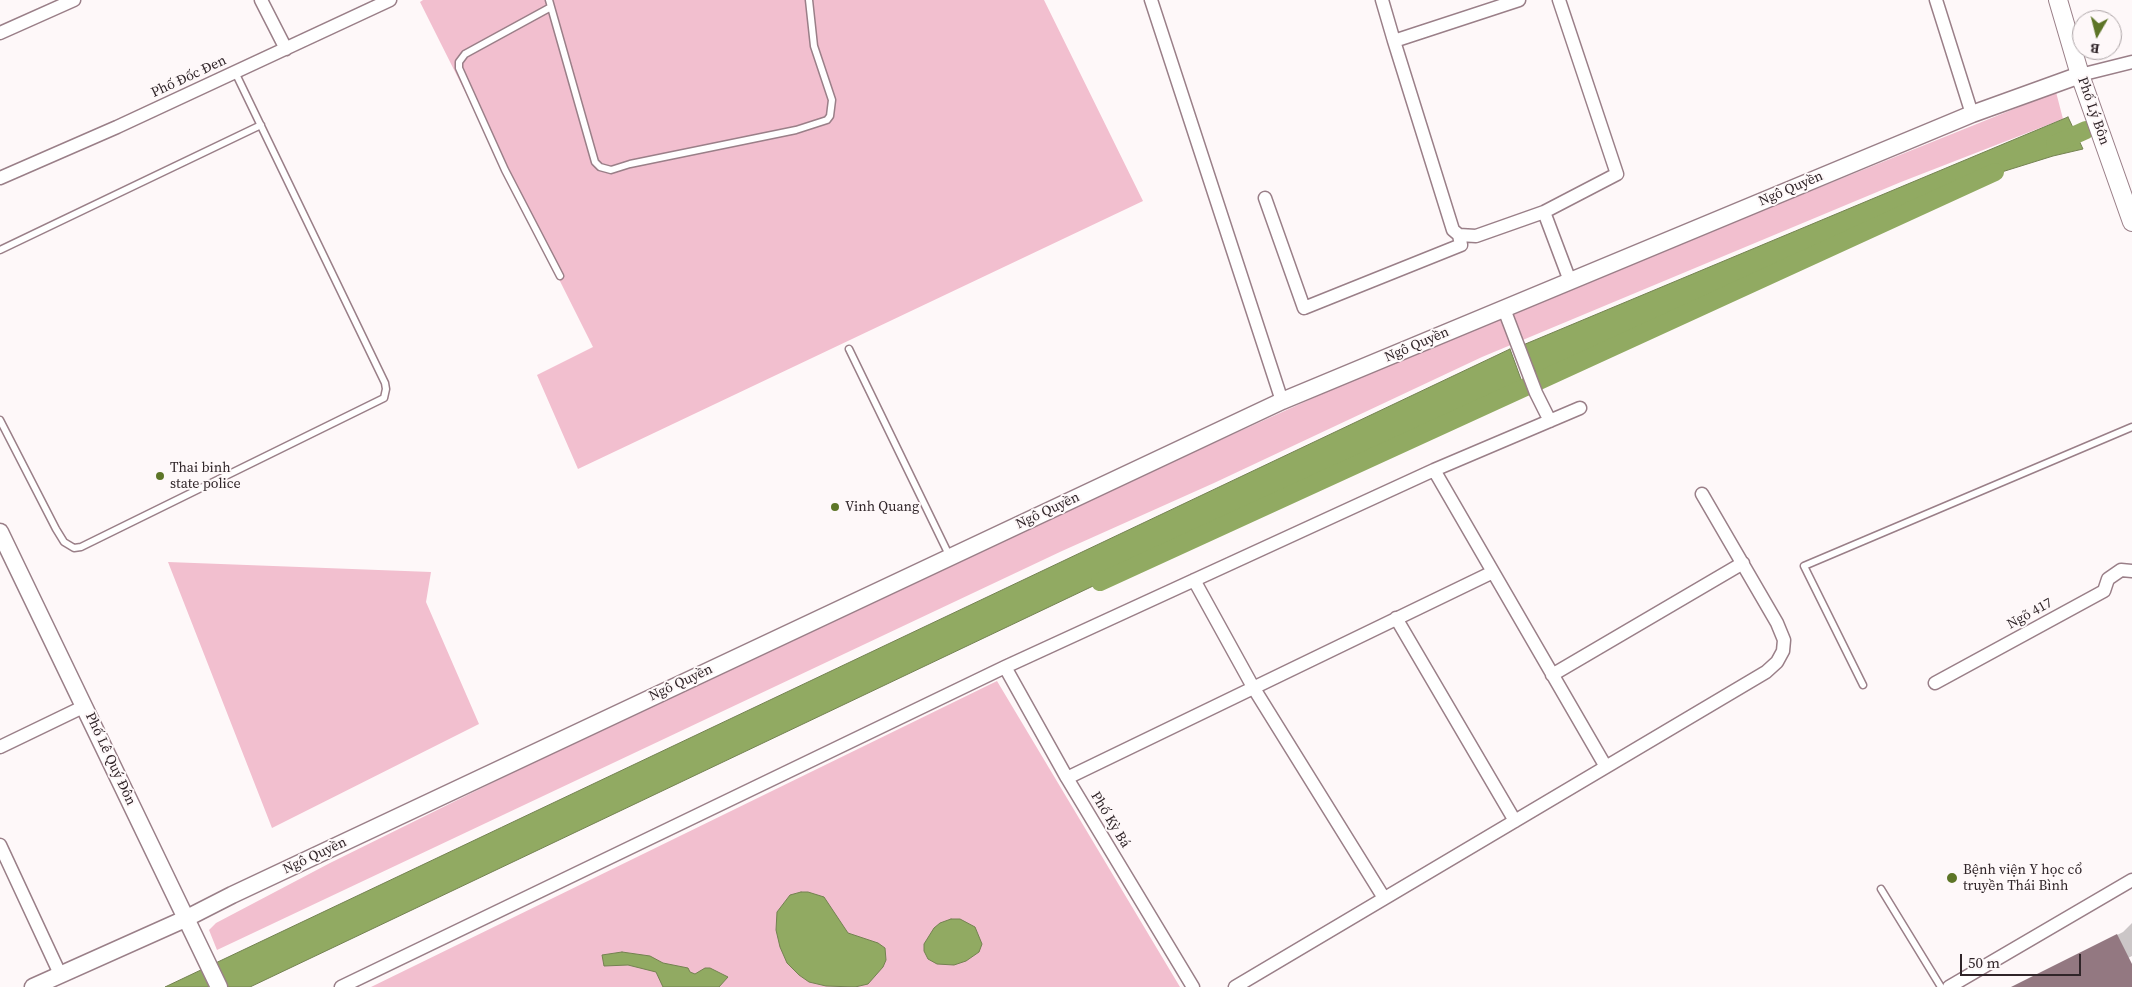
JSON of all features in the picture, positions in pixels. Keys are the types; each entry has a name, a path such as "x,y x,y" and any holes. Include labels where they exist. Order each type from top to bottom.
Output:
{"main road":[{"name":"Phố Lý Bôn","path":"2058,0 2080,75 2132,222"}],"street":[{"path":"0,33 74,0"},
{"path":"262,0 286,48"},
{"name":"Phố Đốc Đen","path":"0,178 390,0"},
{"path":"1151,0 1282,401"},
{"path":"1382,0 1453,230 1459,235 1476,236 1544,212 1617,174 1559,0"},
{"path":"1394,41 1519,0"},
{"path":"1936,0 1972,114"},
{"path":"2080,75 2132,62"},
{"name":"Ngô Quyền","path":"33,987 185,919 232,895 1282,401 1972,114 2080,75"},
{"path":"1265,198 1304,308 1461,246 1459,235"},
{"path":"1544,212 1570,281"},
{"path":"1504,309 1536,393 1550,420"},
{"path":"341,987 1005,667 1434,470 1580,408"},
{"path":"1434,470 1606,767"},
{"path":"1235,987 1766,672 1777,662 1783,651 1784,640 1778,623 1702,494"},
{"name":"Phố Lê Quý Đôn","path":"0,532 219,987"},
{"path":"1552,675 1743,563"},
{"name":"Ngõ 417","path":"1935,683 2104,591 2108,578 2121,570 2132,572"},
{"path":"1067,778 1493,572"},
{"path":"1194,580 1253,687 1384,898"},
{"path":"1396,618 1515,821"},
{"name":"Phố Kỳ Bá","path":"1005,667 1067,778 1193,987"},
{"path":"0,747 85,706"},
{"path":"0,845 3,858 60,974"},
{"path":"1949,987 2132,880"}],"lane":[{"path":"560,276 506,170 459,68 459,62 465,54 550,3 595,162 600,167 611,170 630,164 796,130 827,120 830,116 832,100 814,46 809,0"},
{"path":"0,420 56,529 64,542 74,548 82,547 384,398 386,393 385,383 235,72"},
{"path":"0,250 261,126"},
{"path":"849,350 950,557"},
{"path":"1863,685 1804,566 2132,427"},
{"path":"1881,889 1941,987"}],"shaded area":[{"path":"423,0 1044,0 1143,201 578,469 537,375 593,347 420,2"},
{"path":"2056,92 2063,119 1901,182 1482,357 1214,483 1062,551 217,950 209,930 216,923 330,863 514,772 997,541 1395,361 1513,311"},
{"path":"2068,117 2083,149 2053,156 1976,180 1540,381 1523,345"},
{"path":"1510,349 1522,382 250,987 165,987"},
{"path":"168,562 431,572 426,602 479,724 272,828"},
{"path":"997,681 1180,987 371,987"},
{"path":"801,892 824,897 848,933 878,943 885,948 886,960 883,967 868,984 855,987 826,986 809,982 787,963 780,947 776,930 777,912 790,895"},
{"path":"951,919 960,919 975,927 982,944 979,952 966,961 954,965 937,964 928,959 924,951 924,944 934,928 940,923"},
{"path":"622,952 650,956 663,963 688,968 690,972 695,974 705,968 710,968 728,977 719,987 663,987 656,972 628,965 604,966 602,955"}],"building":[{"path":"2117,934 2132,964 2132,987 2011,987"}],"waterway":[{"path":"2055,144 2086,130"},
{"path":"1100,582 1995,172"}],"place":[{"name":"Thai binh state police","path":"160,476"},
{"name":"Vinh Quang","path":"835,507"},
{"name":"Bệnh viện Y học cổ truyền Thái Bình","path":"1952,878"}]}
